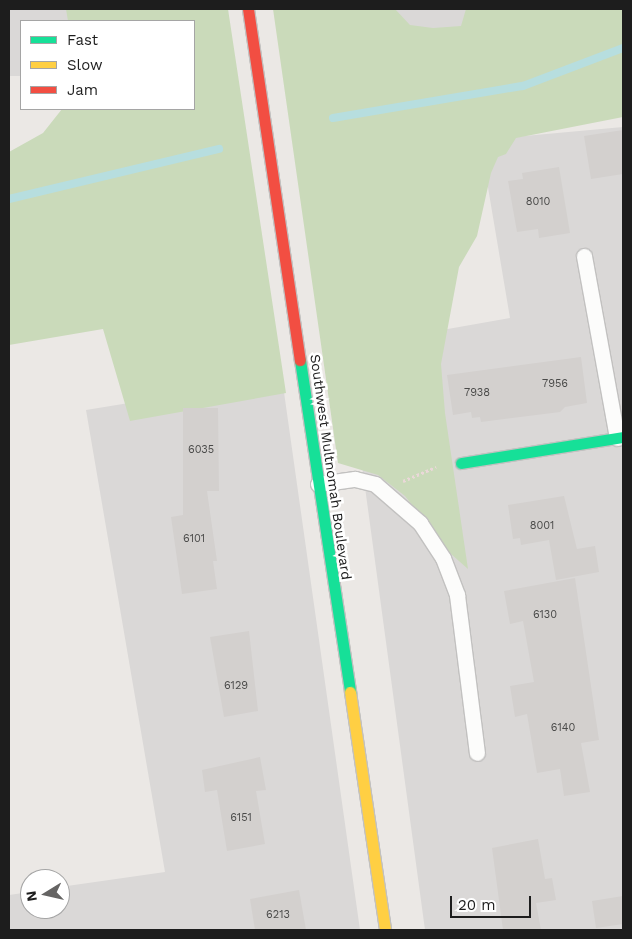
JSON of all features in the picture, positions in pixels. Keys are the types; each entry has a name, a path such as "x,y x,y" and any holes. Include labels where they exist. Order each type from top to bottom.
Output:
{"main road":[{"name":"Southwest Multnomah Boulevard","path":"248,9 384,930"},
{"path":"461,464 620,437"}],"lane":[{"path":"584,256 620,437"},
{"path":"318,484 365,480 388,492 420,523 444,558 452,579 477,754"}],"path":[{"path":"388,492 416,474 439,466"}],"shaded area":[{"path":"9,9 72,9 74,20 20,20 20,76 9,76"},
{"path":"345,9 605,9 351,43"},
{"path":"623,127 623,930 425,930 346,347 510,318 480,140"},
{"path":"282,378 360,930 9,930 9,895 20,893 20,919 70,919 70,886 165,872 86,410"}],"green space":[{"path":"66,9 228,9 286,393 130,421 103,329 9,345 9,152 43,133 61,110 195,110 195,20 68,20"},
{"path":"273,9 395,9 410,25 433,28 461,26 466,9 623,9 623,117 516,138 506,154 498,157 491,173 477,236 459,267 441,364 445,413 468,569 451,554 405,496 378,475 338,463"}],"building":[{"path":"623,130 623,174 591,179 584,136"},
{"path":"559,167 570,233 539,238 538,229 517,232 508,181 523,179 522,173"},
{"path":"581,357 587,403 565,407 560,412 481,422 480,417 472,418 471,412 453,415 447,375"},
{"path":"183,408 218,408 219,491 207,491 217,561 213,561 217,589 182,594 171,517 183,515"},
{"path":"564,496 577,549 595,546 599,572 556,580 549,540 521,545 520,538 513,539 508,505"},
{"path":"575,578 599,740 581,743 590,792 564,796 560,769 537,773 527,714 515,717 510,686 534,682 523,621 510,624 504,591"},
{"path":"249,631 258,711 224,717 210,637"},
{"path":"260,757 266,790 256,791 265,844 227,851 217,790 205,792 202,770"},
{"path":"538,839 545,879 552,878 556,900 536,903 541,930 503,930 492,848"},
{"path":"299,890 306,930 255,930 250,899"},
{"path":"623,896 623,924 596,928 592,901"}],"waterway":[{"path":"333,118 523,86 623,48"},
{"path":"9,199 219,149"}],"traffic: fast":[{"path":"300,360 350,692"},
{"path":"461,463 623,437"}],"traffic: slow":[{"path":"350,692 385,930"}],"traffic: jam":[{"path":"248,9 300,360"}]}
